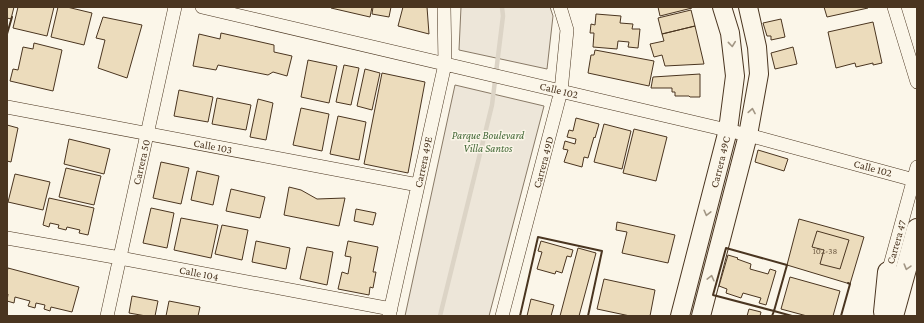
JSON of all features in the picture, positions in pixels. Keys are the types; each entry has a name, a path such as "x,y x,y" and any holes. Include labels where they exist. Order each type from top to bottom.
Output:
{"main road":[{"path":"893,316 917,229"},
{"path":"884,316 888,272"}],"street":[{"name":"Carrera 50","path":"107,316 175,7"},
{"name":"Calle 102","path":"202,7 915,174"},
{"name":"Carrera 49E","path":"390,312 445,64 444,7"},
{"name":"Carrera 49D","path":"502,316 561,91 567,30 560,7"},
{"name":"Carrera 49C","path":"680,316 728,130 735,76 730,33 722,7"},
{"name":"Carrera 49C","path":"702,316 748,135 759,74 757,47 748,7"},
{"path":"894,7 917,82"},
{"name":"Calle 103","path":"7,106 418,185"},
{"name":"Carrera 47","path":"875,316 915,174"},
{"name":"Calle 104","path":"7,238 120,258 390,312"}],"green space":[{"path":"461,7 550,7 553,16 547,69 459,50"},
{"name":"Parque Boulevard Villa Santos","path":"455,85 544,106 489,316 405,316"}],"building":[{"path":"7,7 14,7 11,19 7,18"},
{"path":"18,7 54,7 47,36 13,28"},
{"path":"58,7 67,7 92,13 84,45 51,37"},
{"path":"331,7 372,7 370,17"},
{"path":"373,7 391,7 389,17 372,14"},
{"path":"403,7 427,7 429,34 398,26"},
{"path":"658,7 692,7 692,8 660,16"},
{"path":"824,7 868,7 868,8 827,17"},
{"path":"691,10 695,26 662,34 658,18"},
{"path":"596,14 621,16 620,23 633,24 632,29 640,29 638,48 628,47 629,42 618,41 617,49 593,47 594,33 590,33 591,24 595,25"},
{"path":"103,17 142,25 127,78 98,68 105,40 96,38"},
{"path":"781,19 785,37 771,40 771,36 767,36 763,23"},
{"path":"873,22 882,63 873,65 873,63 856,67 855,63 836,68 828,32"},
{"path":"695,26 704,64 665,66 662,55 654,57 650,44 664,41 662,34"},
{"path":"221,33 274,45 274,52 292,56 287,76 273,72 268,75 218,65 216,70 193,66 199,34 220,39"},
{"path":"34,43 62,50 53,91 10,81 13,69 18,70 23,47 33,49"},
{"path":"793,47 797,64 775,69 771,53"},
{"path":"595,50 654,61 649,86 588,73 591,55 594,55"},
{"path":"308,60 337,66 329,103 301,97"},
{"path":"344,65 359,68 351,105 336,102"},
{"path":"365,69 380,73 372,110 357,106"},
{"path":"382,73 425,82 408,173 364,164"},
{"path":"700,74 700,97 675,96 675,92 672,92 672,88 651,88 653,77"},
{"path":"179,90 213,97 208,122 174,116"},
{"path":"217,98 251,105 246,130 212,124"},
{"path":"258,99 273,103 266,140 250,137"},
{"path":"301,108 329,114 322,151 293,145"},
{"path":"338,116 366,122 359,160 330,154"},
{"path":"576,118 599,124 588,158 584,157 582,167 564,162 568,150 563,149 565,141 575,144 576,139 567,137 569,130 573,131"},
{"path":"604,124 631,131 622,169 594,162"},
{"path":"7,125 18,128 11,162 7,161"},
{"path":"634,129 667,137 656,181 623,173"},
{"path":"69,139 110,149 104,174 64,164"},
{"path":"758,150 788,159 784,171 755,162"},
{"path":"161,162 189,168 181,204 153,198"},
{"path":"66,168 101,176 94,205 59,197"},
{"path":"197,171 219,176 213,205 191,200"},
{"path":"15,174 50,182 43,210 8,202"},
{"path":"289,187 301,190 317,199 345,198 339,226 284,215"},
{"path":"231,189 265,197 260,218 226,211"},
{"path":"49,198 94,208 88,235 79,233 80,230 67,227 66,230 58,228 59,225 50,223 49,227 43,225"},
{"path":"151,208 174,213 167,248 143,243"},
{"path":"356,209 376,213 373,225 354,221"},
{"path":"181,218 218,225 211,258 174,250"},
{"path":"799,219 864,237 850,284 787,265"},
{"path":"617,222 675,235 668,263 622,253 627,232 616,230"},
{"path":"222,225 248,230 242,260 215,254"},
{"path":"817,231 849,240 840,269 820,264 824,250 812,247"},
{"path":"256,241 290,248 286,269 252,262"},
{"path":"348,241 378,247 373,272 376,272 373,288 370,287 369,295 338,289 342,272 348,274 351,257 345,256"},
{"path":"541,241 573,250 571,257 567,256 562,273 556,271 555,274 537,269 542,252 538,251"},
{"path":"307,247 333,252 327,285 300,279"},
{"path":"578,248 596,253 579,316 560,316"},
{"path":"728,255 751,264 750,269 768,274 770,269 776,271 766,305 759,303 761,298 743,293 741,298 726,293 727,289 719,286"},
{"path":"8,268 79,287 72,312 51,307 50,311 44,309 45,305 36,303 35,308 28,306 30,301 15,297 14,303 7,301"},
{"path":"790,277 840,291 833,316 807,316 781,309"},
{"path":"604,279 655,290 650,316 630,316 597,309"},
{"path":"132,296 158,301 155,316 129,313"},
{"path":"531,299 554,305 551,316 527,316"},
{"path":"169,301 200,307 198,316 166,316"},
{"path":"749,309 761,312 760,316 747,316"}],"waterway":[{"path":"440,316 492,105 503,16 502,7"}],"wall":[{"path":"7,34 12,17"},
{"path":"520,316 538,237 602,251 588,316"},
{"path":"726,248 787,265 774,311 713,295 726,248"},
{"path":"841,316 850,284 848,283"},
{"path":"774,310 792,316"},
{"path":"772,316 775,311"}]}
